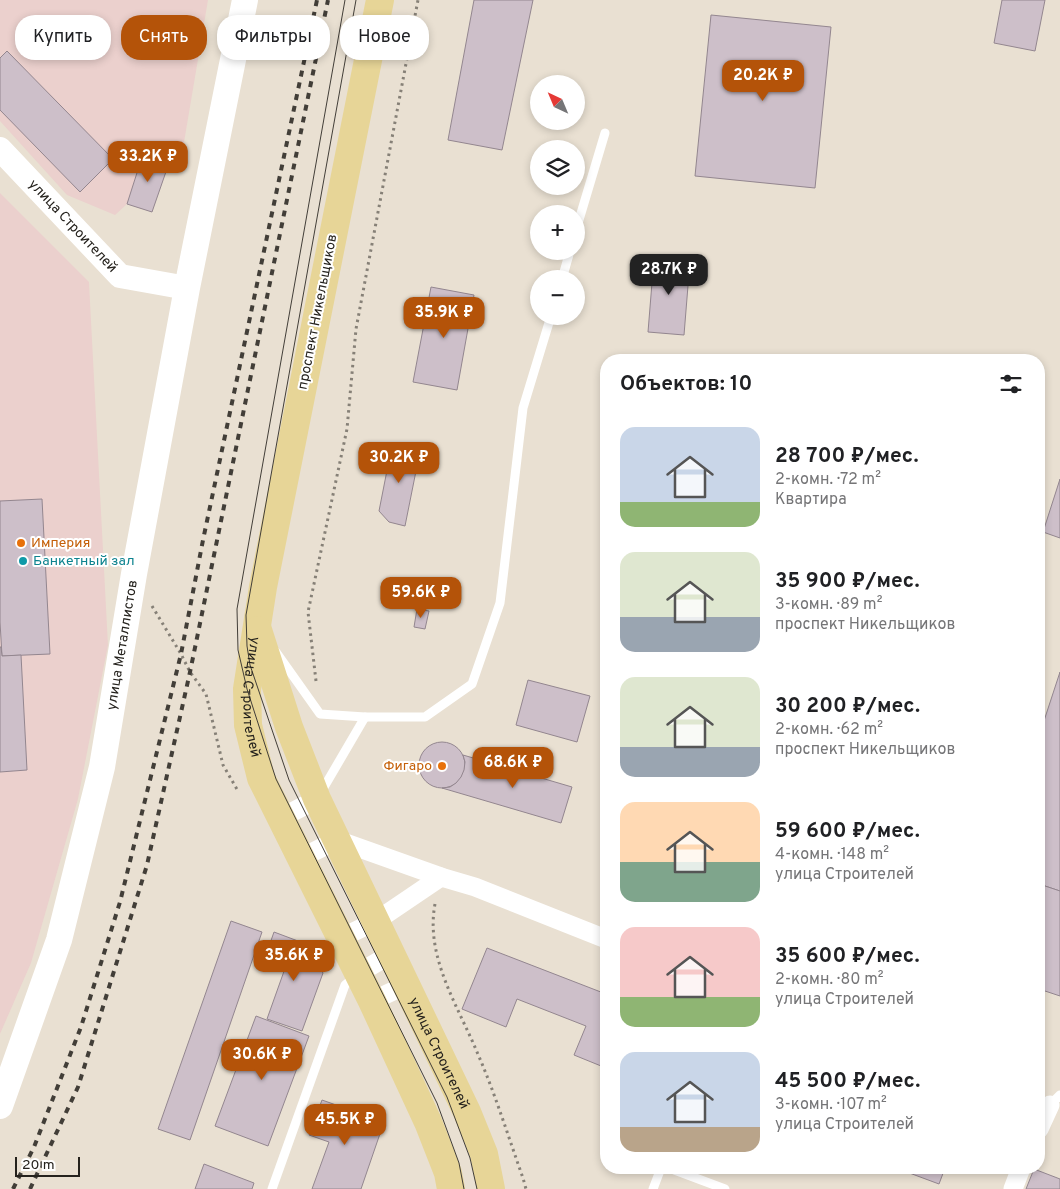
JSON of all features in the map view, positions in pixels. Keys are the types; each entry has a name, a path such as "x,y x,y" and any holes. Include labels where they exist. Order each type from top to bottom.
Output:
{"main road":[{"name":"улица Металлистов","path":"0,1106 59,940 102,767 134,574 187,288 245,0"},
{"name":"проспект Никельщиков","path":"256,624 380,0"},
{"name":"улица Строителей","path":"256,624 289,728 317,799 470,1121 484,1154 491,1189"},
{"name":"улица Строителей","path":"256,624 246,689 248,725 261,778 359,973 428,1122 448,1173 451,1189"}],"street":[{"name":"улица Строителей","path":"0,149 120,276 187,288"},
{"path":"281,818 317,799"},
{"path":"301,858 337,840 475,887 600,937"},
{"path":"341,938 376,921 441,877"},
{"path":"359,973 391,954"},
{"path":"372,1001 406,985"},
{"path":"1045,1117 1052,1102"},
{"path":"1013,1189 1019,1174"}],"lane":[{"path":"583,205 605,133"},
{"path":"256,624 320,714 365,717 425,717 472,684 500,603 523,408 548,325"},
{"path":"317,799 365,717"},
{"path":"272,1189 345,985 359,973"},
{"path":"653,1189 659,1174"},
{"path":"685,1174 725,1189"}],"path":[{"path":"320,714 308,612 347,429 356,329 418,0"},
{"path":"441,877 434,911 434,941 443,975 477,1053 526,1189"}],"shaded area":[{"path":"0,0 208,0 205,15 121,15 121,60 198,60 180,166 169,163 152,212 127,204 115,215 67,195 0,121"},
{"path":"0,193 89,282 108,645 78,799 31,963 0,1034"}],"building":[{"path":"474,0 533,0 502,150 448,140"},
{"path":"1002,0 1045,0 1035,51 994,43"},
{"path":"711,15 831,27 815,188 695,176"},
{"path":"7,51 113,159 80,192 0,110 0,58"},
{"path":"143,154 169,163 152,212 127,204"},
{"path":"654,258 690,261 684,335 648,332"},
{"path":"431,287 474,295 457,390 413,382"},
{"path":"392,445 420,451 405,526 389,522 379,511"},
{"path":"1060,479 1060,538 1045,533 1045,526"},
{"name":"Банкетный зал","path":"42,499 50,654 2,656 0,622 0,501"},
{"path":"417,609 429,611 425,629 414,627"},
{"path":"0,647 2,656 21,655 27,770 0,772"},
{"path":"1060,672 1060,891 1045,886 1045,718"},
{"path":"528,680 590,696 577,742 516,725"},
{"name":"Фигаро","path":"437,742 447,742 461,752 465,765 461,778 455,784 447,788 437,788 423,778 419,770 419,760 429,746"},
{"path":"463,755 572,787 561,823 442,788 450,787 461,777 465,762"},
{"path":"1045,886 1060,891 1060,996 1045,991"},
{"path":"231,921 262,932 190,1140 158,1129"},
{"path":"274,932 306,944 323,973 302,1031 267,1019 288,960 267,952"},
{"path":"487,948 600,992 600,1066 574,1055 586,1026 517,999 506,1027 462,1009"},
{"path":"256,1016 309,1036 268,1146 215,1126"},
{"path":"322,1100 384,1122 361,1189 312,1189 329,1142 309,1135"},
{"path":"204,1164 254,1183 252,1189 195,1189"},
{"path":"1045,1173 1060,1179 1060,1189 1026,1189 1032,1174"},
{"path":"912,1174 943,1174 939,1184"}],"tram line":[{"path":"345,0 237,609 238,650 247,689 276,779 437,1103 459,1163 464,1189"},
{"path":"356,0 246,615 247,646 250,665 289,780 447,1097 470,1158 477,1189"}],"railway":[{"path":"13,1189 34,1147 81,1027 120,902 181,654 203,540 317,0"},
{"path":"30,1189 78,1087 147,865 190,672 328,0"}],"place":[{"name":"Империя","path":"21,543"},
{"name":"Банкетный зал","path":"23,561"},
{"name":"Фигаро","path":"442,766"}]}
